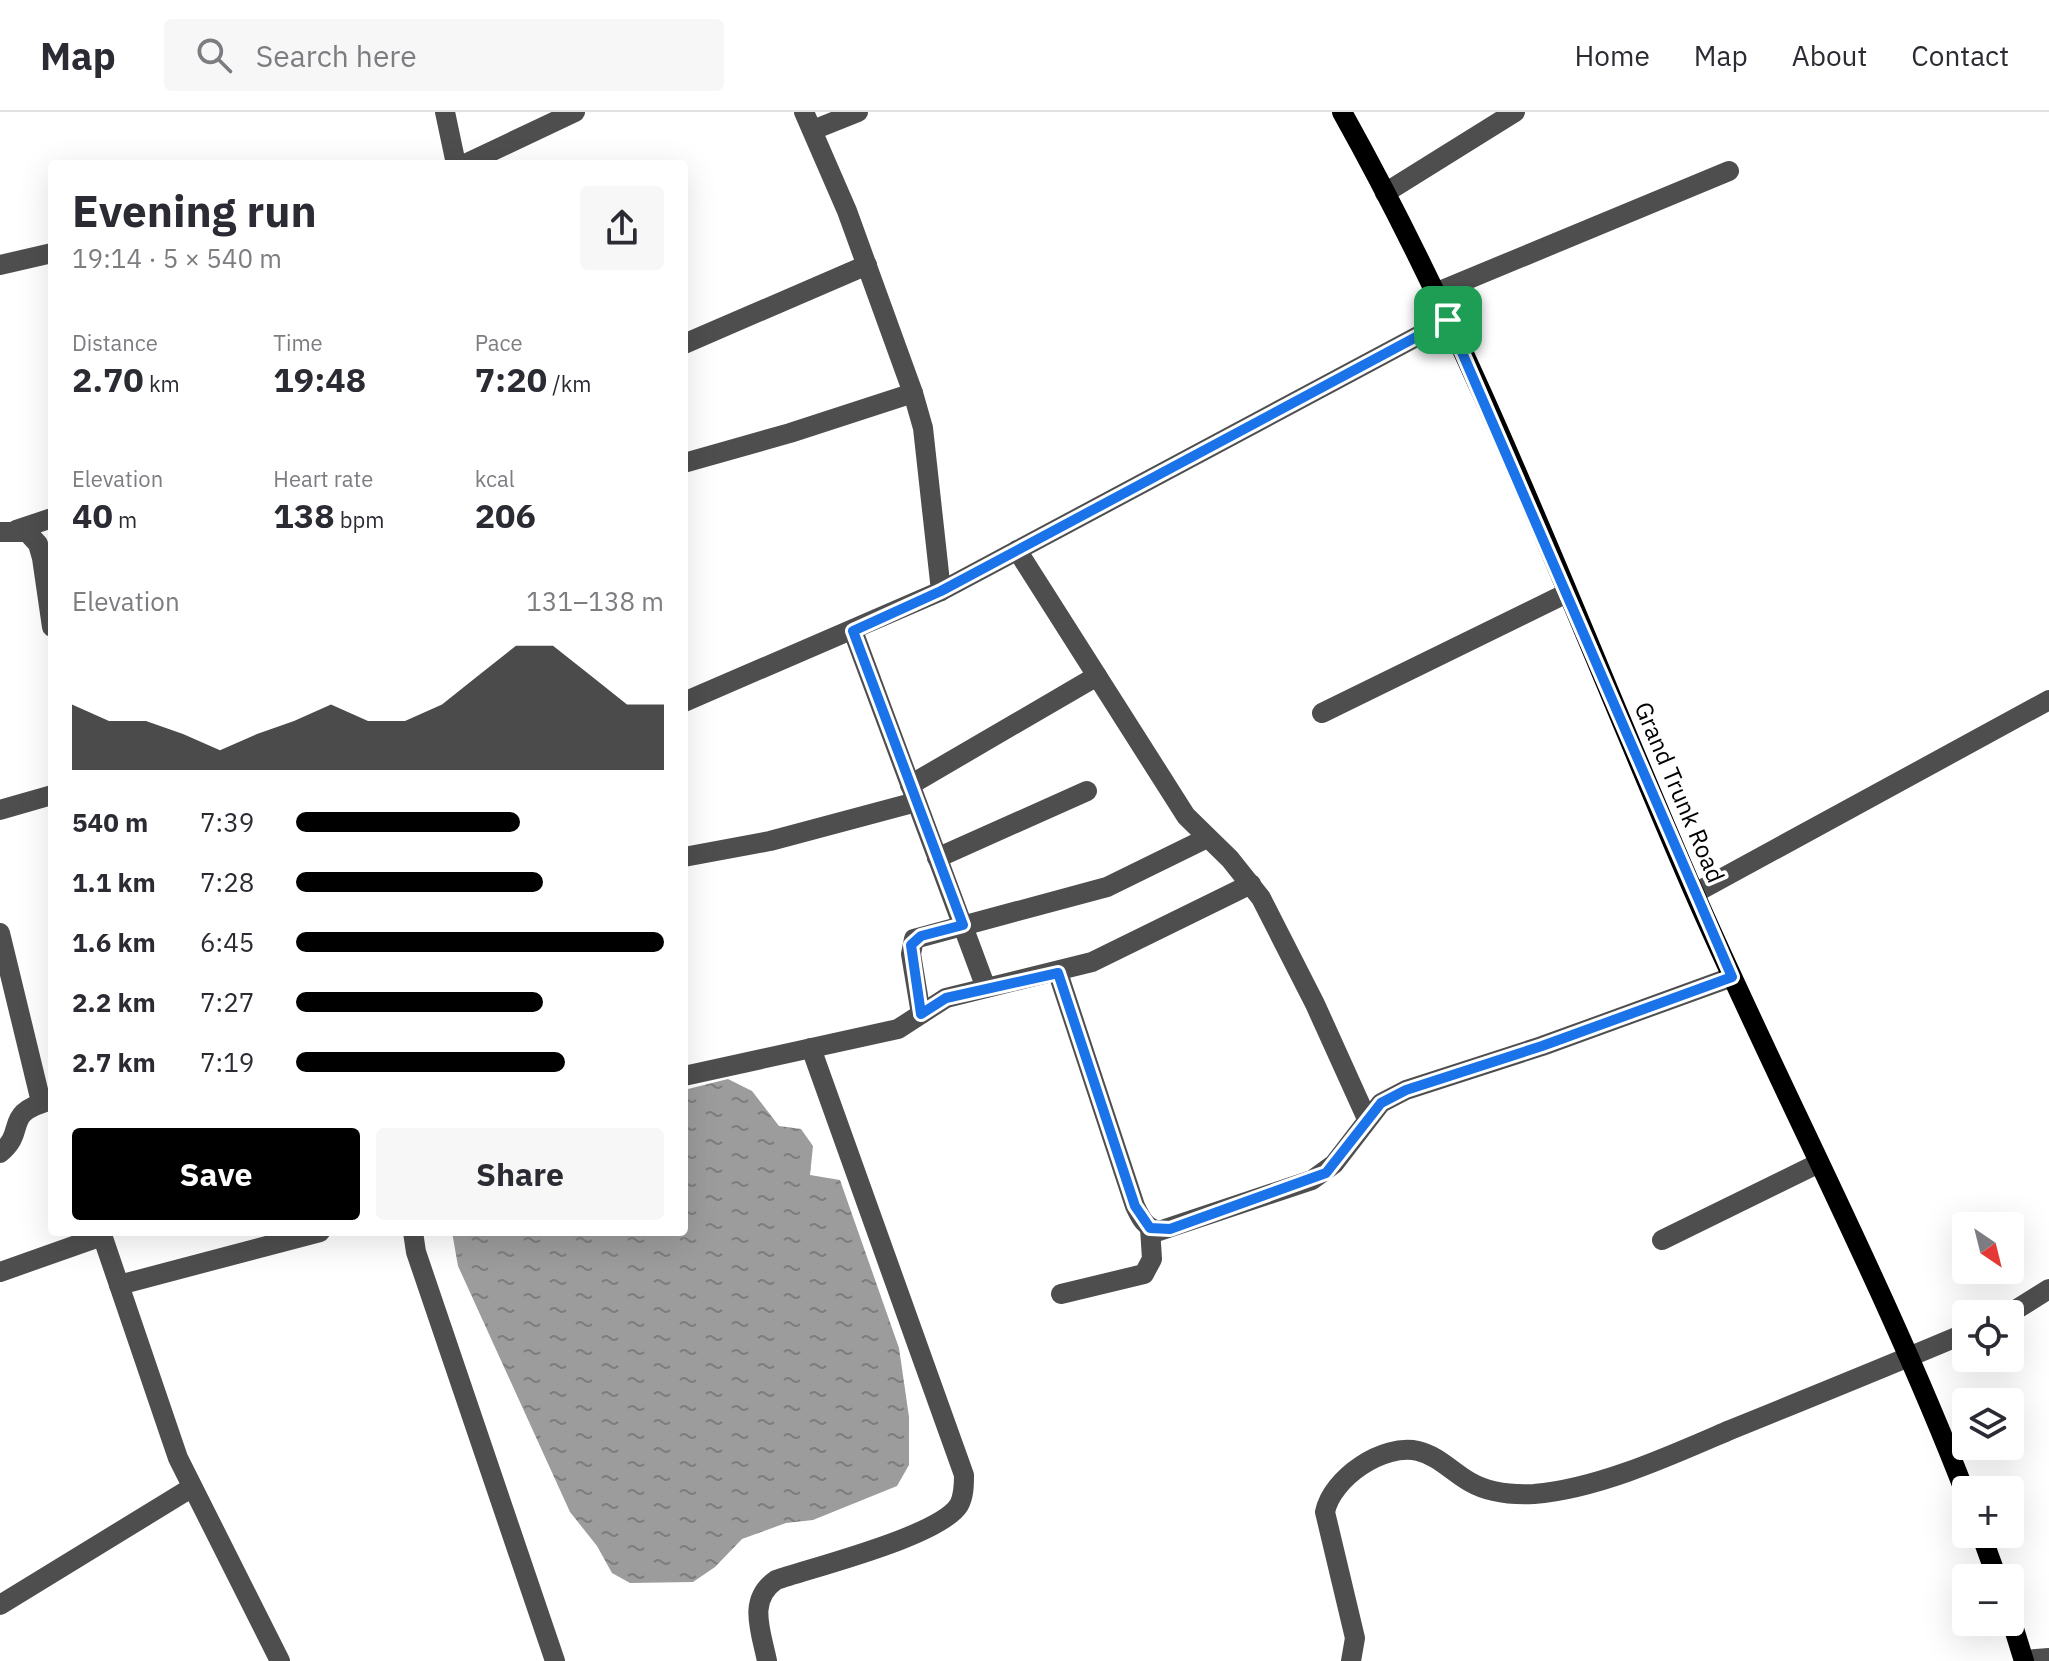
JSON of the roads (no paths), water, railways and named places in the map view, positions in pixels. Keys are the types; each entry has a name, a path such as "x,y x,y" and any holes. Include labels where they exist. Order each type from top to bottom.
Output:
{"main road":[{"name":"Grand Trunk Road","path":"1342,112 1448,320 1732,977 1909,1357 1958,1476"},
{"path":"2016,1636 2024,1660"}],"street":[{"path":"445,112 455,160"},
{"path":"473,160 575,112"},
{"path":"858,112 808,121 867,265 923,428 941,591"},
{"path":"1385,193 1515,112"},
{"path":"1435,293 1729,171"},
{"path":"0,265 48,254"},
{"path":"688,342 867,265"},
{"path":"688,700 941,591 1448,320"},
{"path":"688,462 913,393"},
{"path":"8,531 48,519"},
{"path":"8,531 27,532 38,544 48,603"},
{"path":"1017,550 1186,816 1251,884 1303,980 1367,1119"},
{"path":"1322,713 1567,593"},
{"path":"853,631 986,988"},
{"path":"688,856 770,841 913,793 1097,676"},
{"path":"1695,893 2049,700"},
{"path":"937,858 1087,791"},
{"path":"0,810 48,796"},
{"path":"921,1014 911,945 921,936 1107,887 1207,838"},
{"path":"688,1075 898,1029 946,998 1058,973 1123,949 1251,884"},
{"path":"0,933 47,1101 18,1112 13,1119 11,1138 0,1153"},
{"path":"1058,973 1135,1206 1150,1228 1152,1259 1144,1274 1061,1294"},
{"path":"1150,1228 1170,1229 1312,1180 1334,1164 1381,1103 1406,1090 1542,1046 1732,977"},
{"path":"767,1661 757,1611 758,1598 765,1588 776,1580 912,1536 944,1520 959,1506 964,1492 964,1475 914,1346 811,1048"},
{"path":"1662,1240 1819,1163"},
{"path":"0,1272 96,1236"},
{"path":"102,1236 178,1458 280,1661"},
{"path":"119,1285 305,1236"},
{"path":"414,1236 416,1252 555,1661"},
{"path":"2024,1305 2049,1289"},
{"path":"1354,1659 1355,1638 1325,1512 1329,1495 1360,1466 1396,1452 1415,1450 1433,1456 1471,1483 1489,1490 1537,1494 1666,1457 1952,1339"},
{"path":"0,1605 191,1488"},
{"path":"2024,1660 2049,1658"}],"water":[{"path":"728,1079 752,1091 779,1126 801,1129 813,1146 810,1175 840,1180 899,1348 909,1417 909,1465 897,1486 813,1520 786,1523 742,1539 715,1567 693,1582 630,1583 612,1573 597,1546 570,1512 458,1266 453,1236 688,1236 688,1089"}]}
